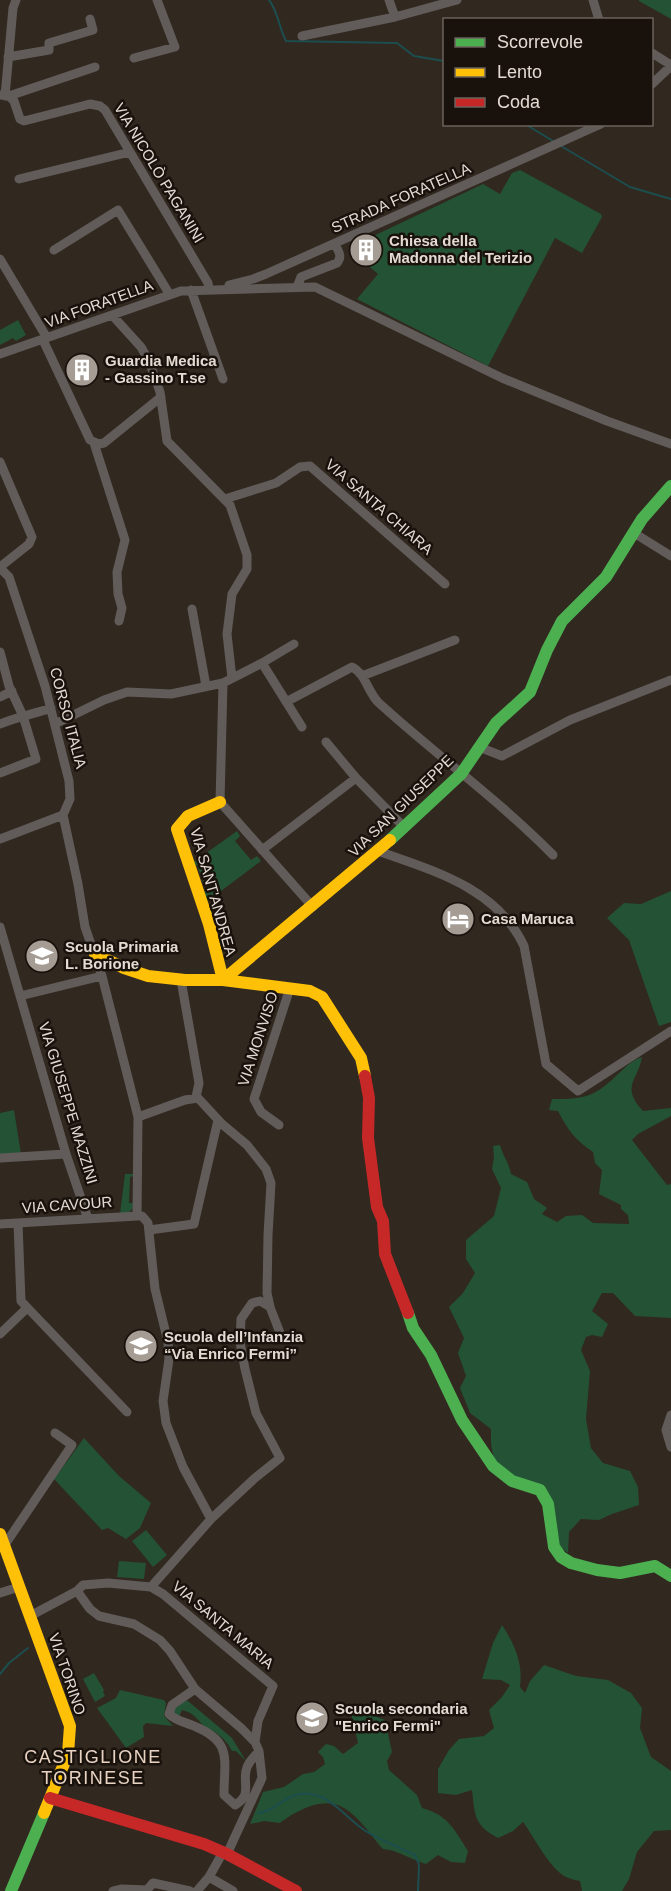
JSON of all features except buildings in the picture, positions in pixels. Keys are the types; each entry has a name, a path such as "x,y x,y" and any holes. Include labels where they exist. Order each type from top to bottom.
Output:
{"street":[{"path":"16,0 13,8 5,96 95,68"},
{"path":"134,58 175,47 157,0"},
{"path":"389,0 394,18"},
{"path":"302,36 394,18 457,0"},
{"path":"593,0 598,18"},
{"path":"9,57 50,50 49,43 93,30 90,19"},
{"path":"653,54 671,65 653,82"},
{"name":"VIA NICOLÒ PAGANINI","path":"5,96 14,101 20,119 24,121 90,104 100,106 105,110 208,283 209,290"},
{"name":"STRADA FORATELLA","path":"209,290 266,274 597,126"},
{"path":"19,179 130,152"},
{"path":"54,250 118,210 170,295"},
{"path":"297,288 301,277 337,263 340,254 335,244"},
{"path":"0,259 45,339 90,440 94,443 124,540 117,572 118,594 122,608 119,621"},
{"path":"266,274 277,288"},
{"path":"253,279 262,288"},
{"path":"209,290 315,287 502,378 670,444"},
{"path":"191,290 223,380"},
{"name":"VIA FORATELLA","path":"0,354 181,291 209,290"},
{"path":"112,315 141,347 149,361 161,397 167,441 230,505 247,555 247,569 232,594 227,634 228,680 220,802 313,907"},
{"path":"94,443 104,443 161,397"},
{"path":"0,462 32,537 29,544 0,567"},
{"name":"VIA SANTA CHIARA","path":"225,499 276,483 300,467 310,466 444,584"},
{"name":"VIA SAN GIUSEPPE","path":"223,980 378,851 461,774 496,723 530,692 562,621 606,577 642,519 669,487"},
{"path":"634,533 671,556"},
{"name":"CORSO ITALIA","path":"0,567 9,577 51,708 69,781 70,799 63,814"},
{"path":"192,609 206,686"},
{"path":"362,676 455,640"},
{"path":"55,724 104,700 127,692 171,694 228,680 294,644"},
{"path":"0,652 9,686 23,716 36,759 0,773"},
{"path":"262,663 302,727"},
{"path":"286,702 352,667 358,670 375,699 526,828 553,855"},
{"path":"479,747 502,756 570,720 671,680"},
{"path":"0,697 12,691"},
{"path":"0,724 18,716 51,708"},
{"path":"326,742 356,778 404,827"},
{"path":"262,850 356,778"},
{"name":"VIA SANT'ANDREA","path":"220,802 184,818 177,829 209,924 223,980"},
{"path":"0,839 63,814 85,927 102,976 138,1117 137,1216 142,1216 148,1223 155,1289 168,1342 163,1401 166,1423 183,1467 211,1519"},
{"path":"378,851 447,876 475,890 517,929 524,946 546,1064 578,1092 671,1031"},
{"name":"VIA GIUSEPPE MAZZINI","path":"0,927 66,1154 88,1219"},
{"path":"95,954 124,968 144,974 181,980 223,980 290,988 310,991 322,997 361,1058 369,1098 368,1138 377,1207 383,1221 385,1254 413,1328 431,1355 462,1420 493,1466 512,1481 540,1490 548,1504 554,1547 561,1557 571,1563 589,1568 620,1573 655,1566 665,1568 671,1576"},
{"path":"20,996 102,976"},
{"path":"181,980 199,1083 196,1097"},
{"name":"VIA MONVISO","path":"279,1125 261,1112 254,1099 290,988"},
{"path":"138,1117 196,1097"},
{"path":"196,1097 247,1145 266,1169 271,1184 267,1293 282,1338"},
{"path":"149,1230 194,1224 218,1120"},
{"path":"0,1158 66,1154"},
{"name":"VIA CAVOUR","path":"0,1224 137,1216"},
{"path":"18,1223 21,1301 127,1412"},
{"path":"151,1587 211,1519 280,1458 256,1413 240,1342 241,1319 252,1303 260,1301 270,1306"},
{"path":"0,1334 27,1308"},
{"path":"671,1415 666,1430 671,1447"},
{"path":"2,1540 72,1445 55,1433"},
{"name":"VIA TORINO","path":"2,1540 70,1726 68,1754 11,1891"},
{"name":"VIA SANTA MARIA","path":"30,1616 77,1591 83,1585 98,1583 151,1587 163,1594 273,1686 258,1720 257,1747"},
{"path":"0,1593 19,1587"},
{"path":"77,1591 90,1609 99,1616 134,1624 160,1640 195,1689 241,1728 257,1747 262,1778 225,1853 197,1891"},
{"path":"195,1689 172,1705 169,1714 173,1719 195,1726 218,1739 224,1749 224,1795 235,1805 241,1802 244,1796 247,1786 245,1773 257,1747"},
{"path":"50,1798 157,1829 225,1853 296,1891"},
{"path":"209,1877 233,1891"},
{"path":"112,1891 147,1890 153,1883 190,1891"}],"green space":[{"path":"671,0 671,19 639,1"},
{"path":"520,170 601,214 602,217 582,253 555,238 488,366 357,299 378,274 364,262 377,246 367,239 483,184 500,194 512,173"},
{"path":"18,320 26,335 16,341 13,338 0,345 0,330"},
{"path":"237,831 240,836 235,841 251,860 257,856 261,861 205,903 200,893 206,890 197,865 191,867 191,864"},
{"path":"671,891 671,1022 659,1026 629,940 607,918 624,903 641,904"},
{"path":"642,1057 632,1084 636,1102 643,1111 671,1108 671,1116 638,1134 632,1140 667,1185 671,1184 671,1318 635,1316 613,1293 602,1293 592,1311 608,1324 602,1337 592,1335 586,1337 581,1350 590,1371 586,1419 591,1448 603,1463 630,1471 638,1487 639,1505 599,1520 581,1519 569,1532 568,1553 556,1544 544,1505 536,1494 495,1466 491,1429 470,1413 460,1388 466,1376 458,1353 464,1338 449,1307 463,1293 475,1273 466,1259 466,1240 494,1216 501,1188 492,1169 493,1146 500,1145 511,1174 527,1182 534,1199 547,1208 542,1214 557,1222 566,1216 582,1215 593,1223 629,1224 628,1215 621,1209 621,1205 599,1194 602,1170 595,1163 593,1152 572,1134 558,1111 549,1110 552,1099 580,1098 594,1093 631,1062"},
{"path":"14,1110 21,1154 0,1154 0,1113"},
{"path":"125,1174 134,1174 130,1177 129,1203 134,1203 130,1212 120,1214"},
{"path":"84,1438 119,1476 151,1503 140,1528 126,1539 108,1528 102,1530 54,1479"},
{"path":"146,1530 167,1555 153,1567 132,1541"},
{"path":"119,1561 146,1563 144,1579 117,1577"},
{"path":"502,1625 517,1654 521,1678 520,1687 525,1693 530,1681 544,1665 576,1676 608,1680 631,1693 642,1708 640,1728 651,1757 671,1771 671,1830 654,1831 637,1852 629,1879 622,1891 582,1891 580,1881 566,1877 554,1867 523,1822 513,1831 498,1838 484,1829 477,1819 472,1790 456,1795 438,1793 438,1769 449,1750 459,1739 484,1736 494,1728 489,1710 510,1685 501,1680 482,1679 493,1643"},
{"path":"94,1673 105,1696 95,1702 83,1679"},
{"path":"120,1690 164,1700 166,1703 164,1716 173,1726 146,1723 143,1726 144,1737 126,1748 97,1708 116,1698"},
{"path":"188,1701 232,1738 246,1761 236,1751 232,1751 215,1732 205,1727 186,1711 182,1710 179,1717 174,1714 173,1707"},
{"path":"361,1711 385,1720 392,1752 387,1761 389,1770 417,1795 422,1808 444,1819 459,1836 468,1851 465,1863 451,1862 438,1855 426,1864 383,1849 352,1814 333,1804 325,1803 308,1807 280,1823 264,1821 250,1824 263,1792 284,1787 303,1774 314,1772 325,1764 318,1752 326,1744 334,1746 343,1754 358,1743 351,1713"}],"waterway":[{"path":"269,0 286,41 397,43 414,56 443,61"},
{"path":"528,126 553,141"},
{"path":"561,146 630,187 671,199"},
{"path":"0,1674 9,1663 28,1648"},
{"path":"258,1813 269,1810 294,1795 319,1796 370,1834 415,1855 419,1865 418,1891"}],"traffic: fast":[{"path":"390,840 461,774 496,723 530,692 562,621 606,577 642,519 671,486"},
{"path":"408,1313 413,1328 431,1355 462,1420 493,1466 512,1481 540,1490 548,1504 554,1547 561,1557 571,1563 620,1573 655,1566 671,1576"},
{"path":"11,1891 44,1813"}],"traffic: slow":[{"path":"220,802 188,816 177,829 209,924 223,980 310,991 322,997 361,1058 365,1076"},
{"path":"95,954 124,968 148,976 185,980 223,980 390,840"},
{"path":"0,1534 70,1726 68,1754 44,1813"}],"traffic: jam":[{"path":"365,1076 369,1098 368,1138 377,1207 383,1221 385,1254 408,1313"},
{"path":"50,1798 204,1844 296,1891"}],"place":[{"name":"Chiesa della Madonna del Terizio","path":"366,250"},
{"name":"Guardia Medica - Gassino T.se","path":"82,370"},
{"name":"Casa Maruca","path":"458,919"},
{"name":"Scuola Primaria L. Borione","path":"42,956"},
{"name":"Scuola dell’Infanzia “Via Enrico Fermi”","path":"141,1346"},
{"name":"Scuola secondaria \"Enrico Fermi\"","path":"312,1718"}],"district":[{"name":"CASTIGLIONE TORINESE","path":"93,1767"}]}
